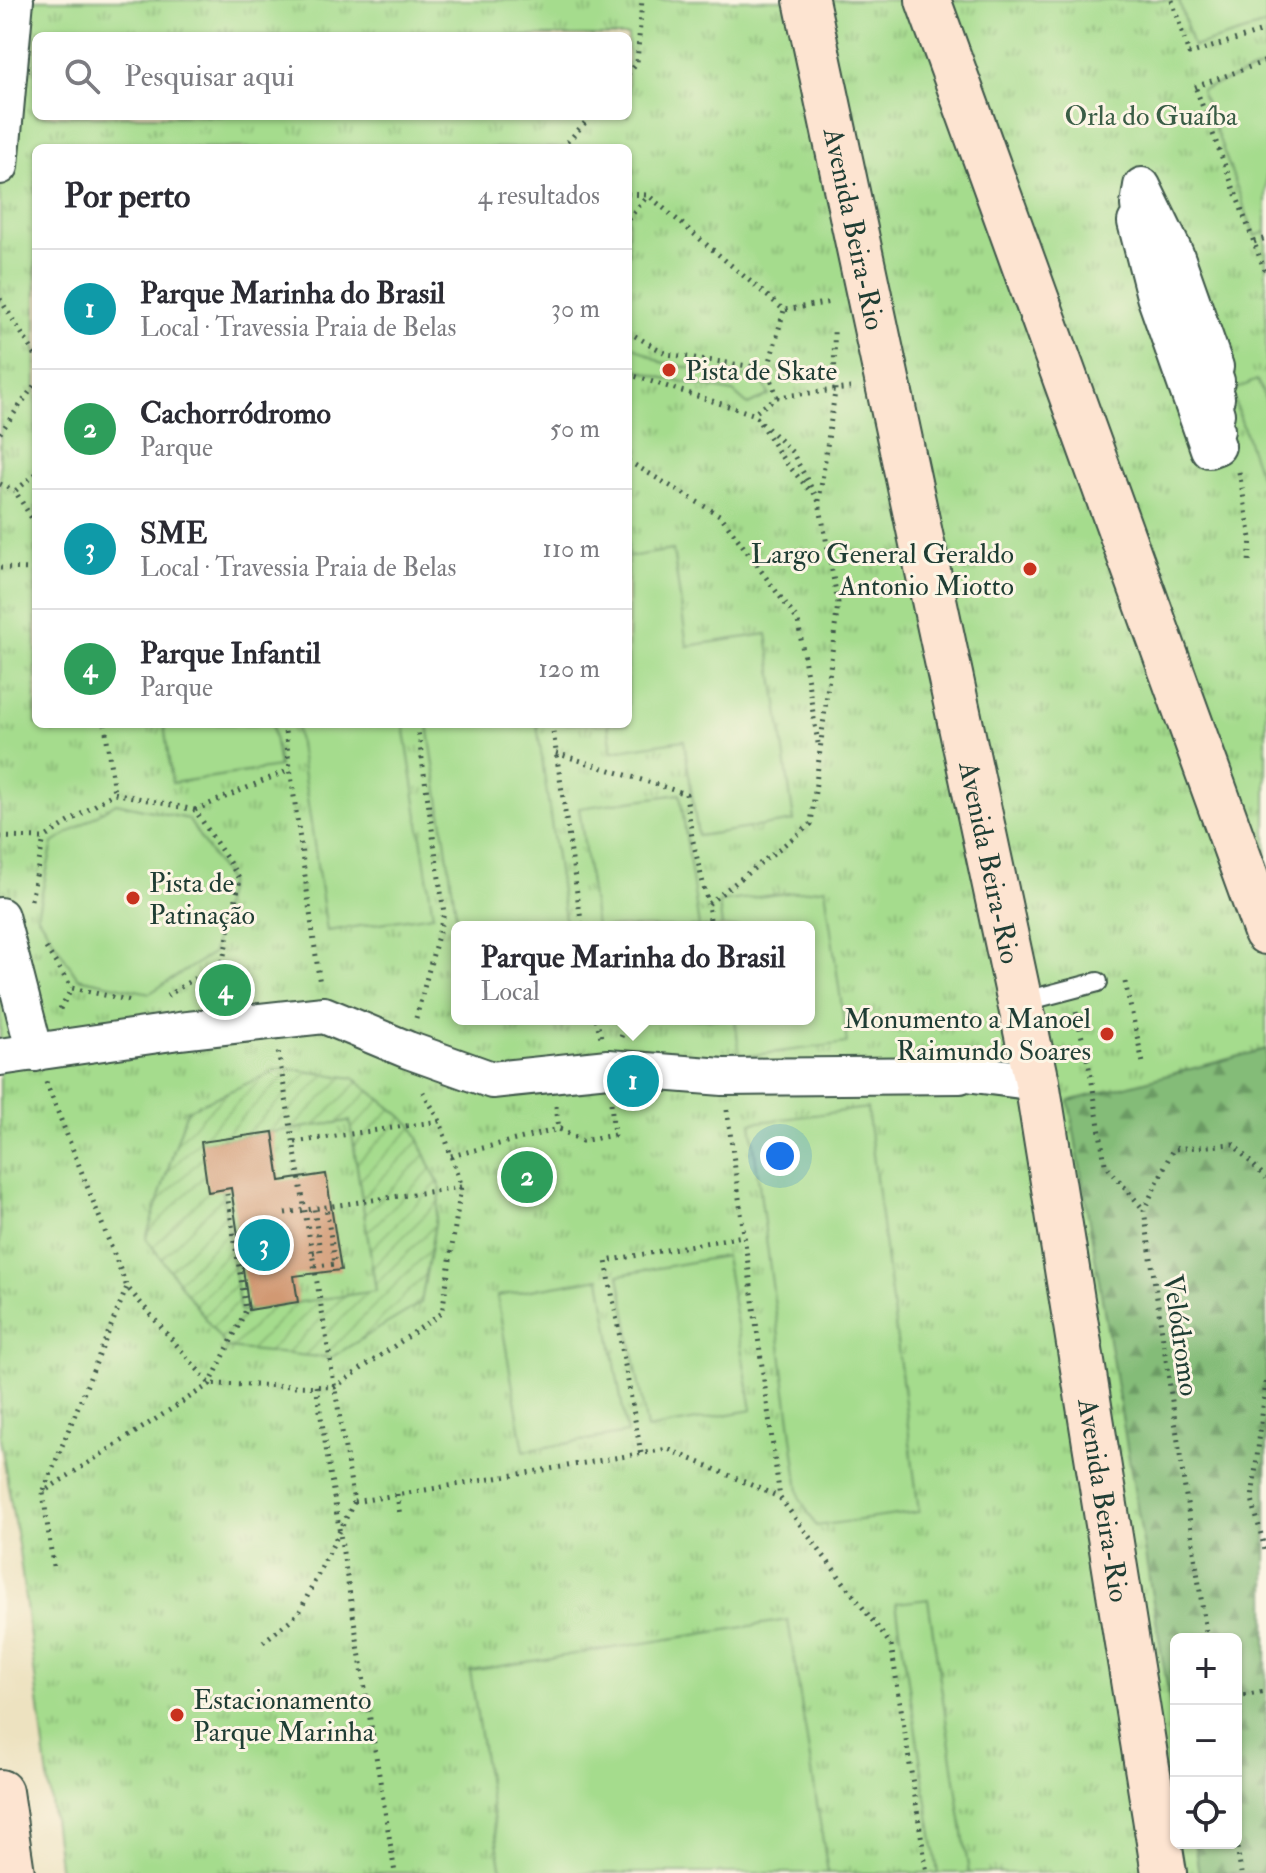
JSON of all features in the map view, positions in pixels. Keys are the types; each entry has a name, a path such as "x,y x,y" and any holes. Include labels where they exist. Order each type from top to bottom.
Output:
{"main road":[{"name":"Avenida Beira-Rio","path":"806,0 1022,1002 1164,1873"},
{"path":"928,0 1266,932"},
{"path":"0,1792 12,1873"}],"street":[{"path":"0,166 15,0"},
{"path":"1142,186 1175,254 1215,367 1211,368 1216,381 1211,384 1216,398 1211,400 1216,414 1210,416 1216,430 1212,432 1217,446 1209,449 1145,265 1136,222 1141,221 1139,205 1142,186"},
{"path":"15,910 26,1062 179,1031 324,1015 492,1080 608,1068 723,1077 967,1074 1037,1082"}],"lane":[{"path":"1022,1002 1098,982"}],"path":[{"path":"632,69 637,63 642,0"},
{"path":"1172,0 1189,54 1266,30"},
{"path":"1266,61 1196,88 1266,274"},
{"path":"566,144 587,120"},
{"path":"632,194 648,195 784,310"},
{"path":"632,214 648,195"},
{"path":"1254,242 1266,238"},
{"path":"0,299 32,350"},
{"path":"784,310 834,301 835,392 819,502"},
{"path":"777,397 768,369 784,310"},
{"path":"632,334 667,354 768,369"},
{"path":"632,375 753,414 792,452 819,502 838,603 811,824 708,904"},
{"path":"0,433 32,389"},
{"path":"753,414 777,397 835,392"},
{"path":"753,414 783,459 819,502"},
{"path":"632,463 721,516 798,621 820,752"},
{"path":"15,491 32,477"},
{"path":"0,484 15,491 32,519"},
{"path":"0,568 32,569"},
{"path":"106,728 114,793"},
{"path":"285,728 324,1015"},
{"path":"408,1050 444,913 418,728"},
{"path":"553,728 581,921"},
{"path":"556,753 686,794 710,921"},
{"path":"0,837 44,838 114,793 195,810 291,769"},
{"path":"164,998 223,960 240,879 195,810"},
{"path":"15,910 44,838"},
{"path":"42,942 72,988 139,1003"},
{"path":"1123,976 1143,1063"},
{"path":"1071,989 1091,1076 1105,1164 1144,1210 1173,1149 1233,1144 1266,1178"},
{"path":"263,1642 299,1613 354,1502 313,1253 310,1209 276,1041"},
{"path":"26,1062 127,1287 210,1384 335,1387 442,1313 461,1187 440,1121 422,1089"},
{"path":"451,1156 559,1129 582,1141 614,1135 608,1068"},
{"path":"723,1077 780,1498 891,1645 927,1873"},
{"path":"295,1142 440,1121"},
{"path":"285,1213 461,1187"},
{"path":"43,1492 210,1384 246,1310 227,1194"},
{"path":"315,1266 335,1264 326,1207"},
{"name":"Velódromo","path":"1144,1210 1206,1633"},
{"path":"641,1454 606,1261 743,1236"},
{"path":"53,1566 43,1492 127,1287"},
{"path":"1266,1382 1252,1499 1266,1554"},
{"path":"316,1386 395,1873"},
{"path":"354,1502 668,1449 780,1498"},
{"path":"397,1494 400,1517"},
{"path":"1242,1695 1266,1691"},
{"path":"1237,1849 1241,1873"}],"green space":[{"name":"Orla do Guaíba","path":"0,0 1266,0 1266,1873 60,1873 19,1551 0,1438"},
{"path":"1179,0 1266,0 1266,25 1193,47"},
{"path":"1266,66 1266,232 1255,236 1201,90"},
{"name":"Pista de Skate","path":"632,345 661,362 737,378 760,374 769,395 748,405 733,392 659,377 632,367"},
{"path":"1257,380 1266,401 1266,494 1231,391"},
{"path":"673,550 687,646 767,634 794,821 698,836 684,740 612,751 609,728 632,728 632,556"},
{"path":"165,728 273,728 279,767 172,783"},
{"path":"297,728 405,728 433,915 327,931"},
{"path":"429,728 538,728 565,921 457,921"},
{"path":"680,794 698,921 595,921 579,808"},
{"name":"Pista de Patinação","path":"116,803 188,819 228,881 213,953 150,993 78,978 37,915 53,843"},
{"path":"825,888 847,1043 740,1057 736,1025 815,1025 815,921 721,921 719,902"},
{"path":"1266,1049 1266,1873 1199,1873 1195,1849 1242,1849 1242,1633 1170,1633 1170,1703 1069,1101"},
{"path":"282,1068 354,1078 412,1125 441,1189 421,1303 330,1358 227,1348 146,1238 187,1110","holes":["350,1121 376,1291 240,1311 222,1190 202,1142"]},
{"path":"867,1108 919,1512 816,1526 800,1498 751,1123"},
{"path":"725,1256 752,1410 647,1429 619,1275"},
{"path":"600,1278 627,1433 524,1451 497,1296"},
{"path":"928,1599 969,1873 938,1873 896,1603"},
{"path":"788,1620 828,1873 502,1873 470,1671"}],"building":[{"path":"273,1132 280,1181 326,1174 341,1270 294,1276 298,1302 249,1310 231,1188 208,1192 201,1142"}],"place":[{"name":"Pista de Skate","path":"669,370"},
{"name":"Largo General Geraldo Antonio Miotto","path":"1030,569"},
{"name":"Pista de Patinação","path":"133,898"},
{"name":"Parque Infantil","path":"225,990"},
{"name":"Monumento a Manoel Raimundo Soares","path":"1107,1034"},
{"name":"Parque Marinha do Brasil","path":"633,1081"},
{"name":"Cachorródromo","path":"527,1177"},
{"name":"SME","path":"264,1245"},
{"name":"Estacionamento Parque Marinha","path":"177,1715"}]}
